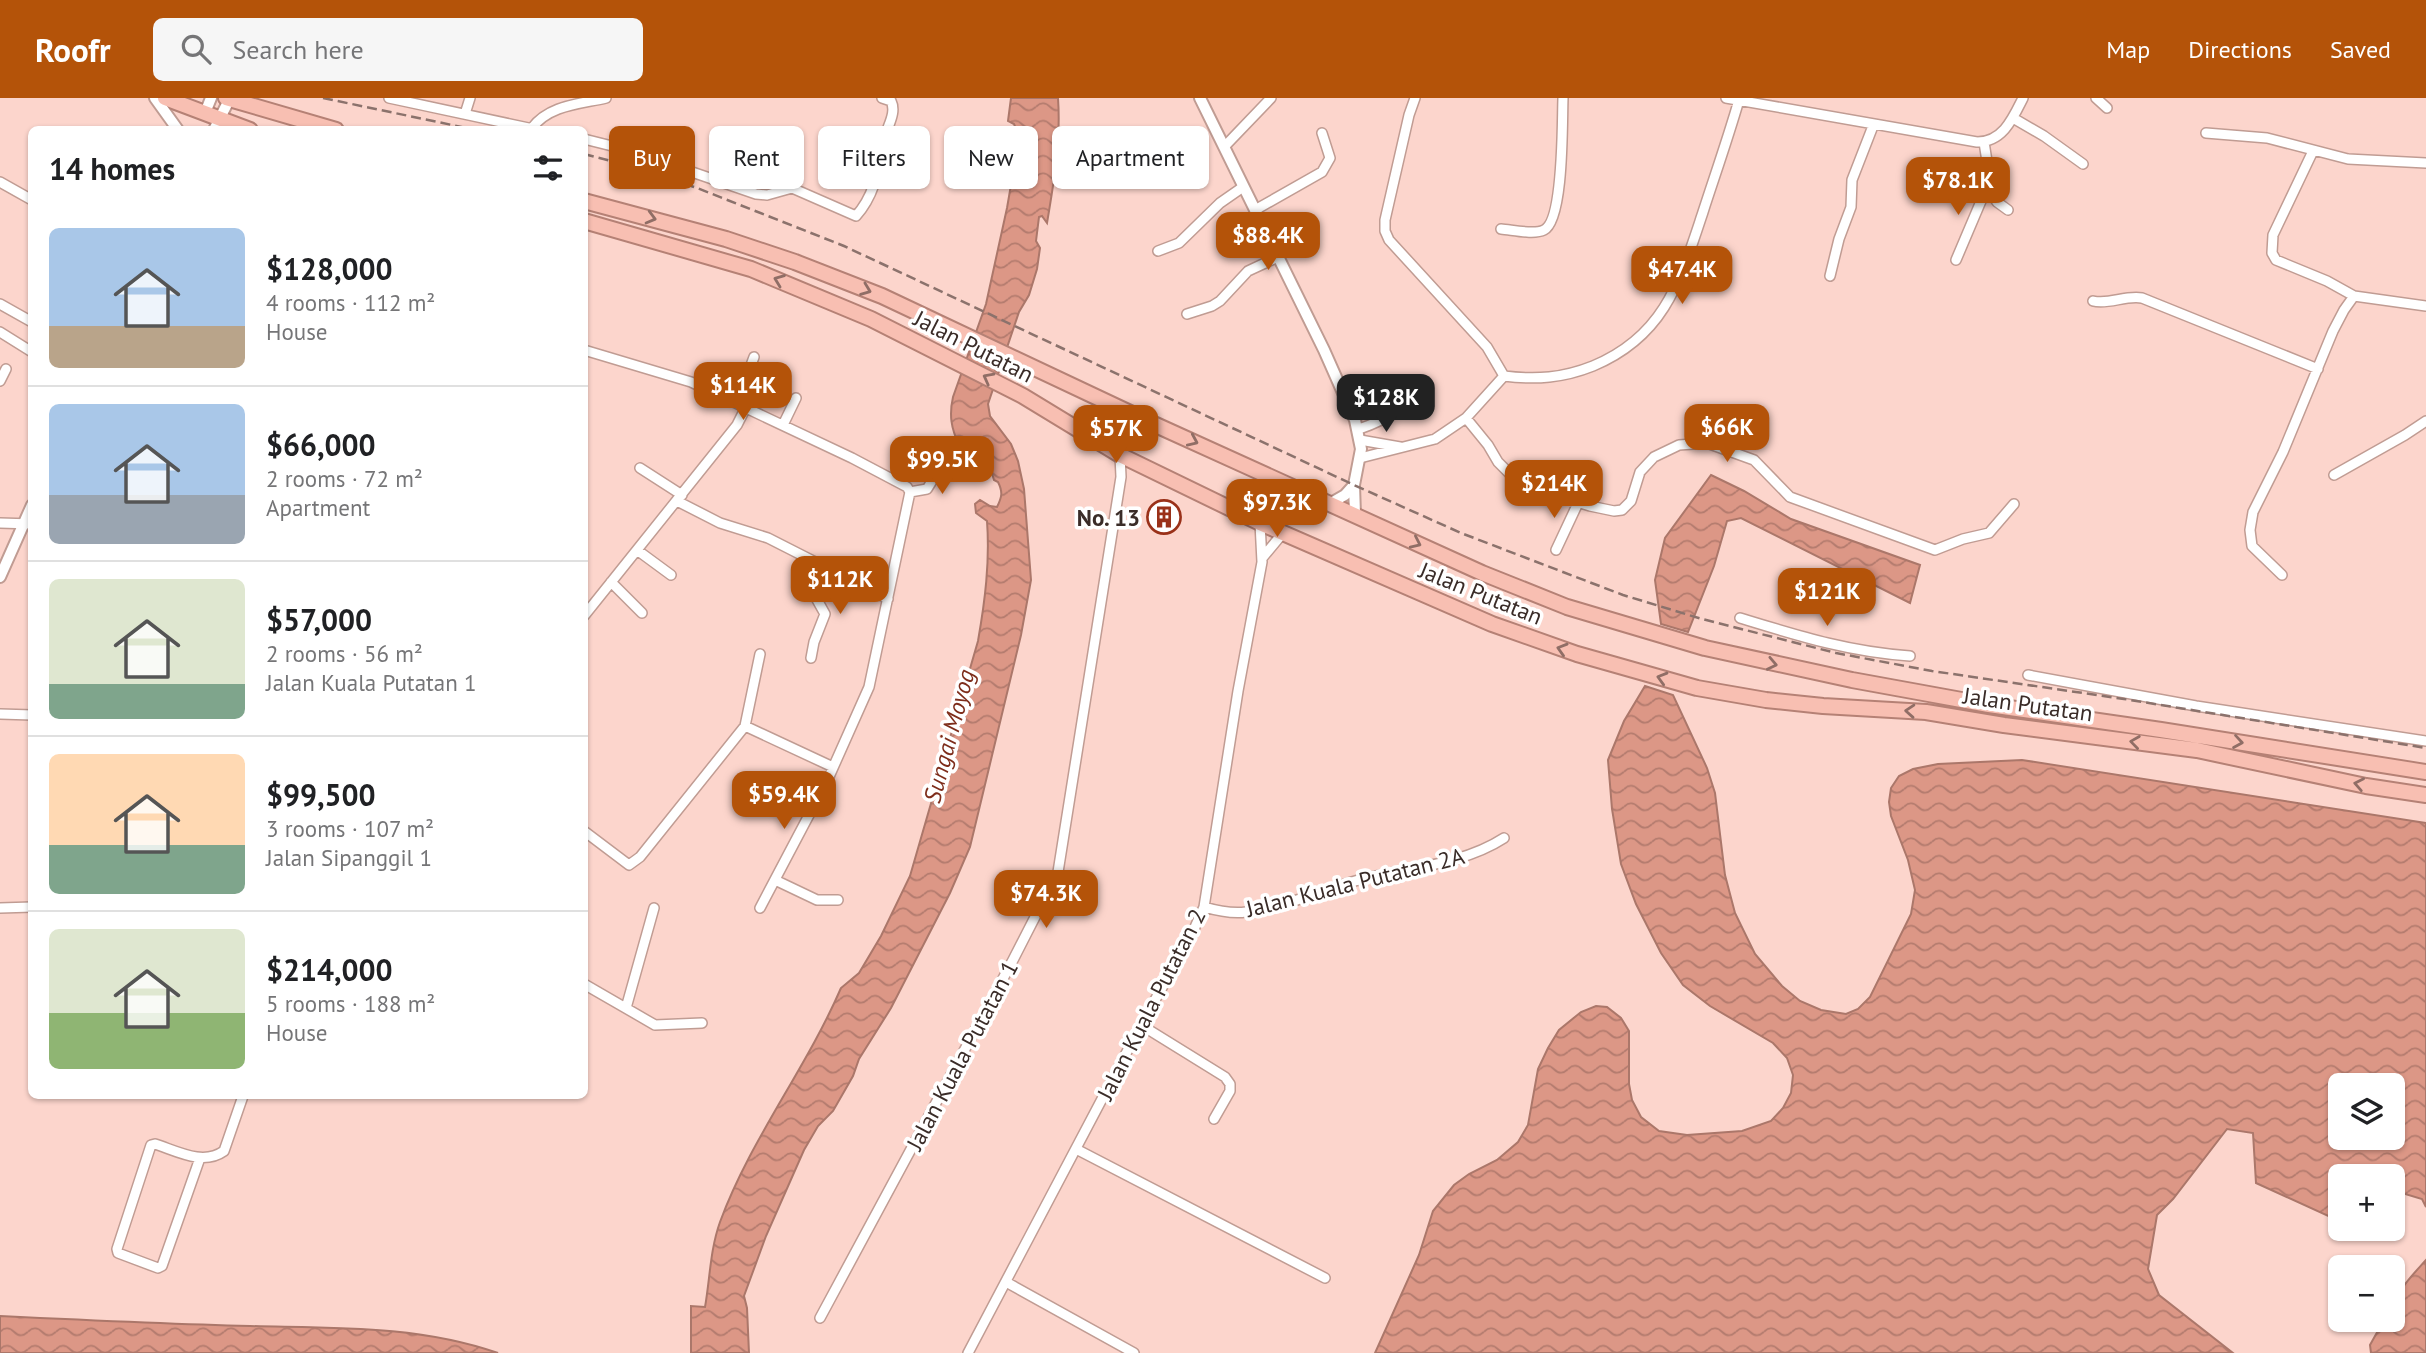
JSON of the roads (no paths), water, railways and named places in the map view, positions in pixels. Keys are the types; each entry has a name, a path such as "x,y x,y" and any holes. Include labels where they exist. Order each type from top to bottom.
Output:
{"highway":[{"path":"165,98 205,113 217,124"},
{"path":"229,98 324,126"},
{"path":"260,98 288,114"},
{"name":"Jalan Putatan","path":"588,202 726,239 882,296 1020,362 1537,597 1643,630 1705,648 1819,674 1989,705 2426,772"},
{"name":"Jalan Putatan","path":"588,222 751,269 871,318 1023,396 1120,456 1260,523 1511,632 1628,669 1697,688 1793,704 1926,712 2197,750 2366,786 2426,794"},
{"path":"1989,705 2000,711 2004,725"},
{"path":"2161,730 2166,738 2197,750"}],"street":[{"path":"155,98 175,126"},
{"path":"205,113 211,98"},
{"path":"217,124 229,98"},
{"path":"389,98 521,126"},
{"path":"465,114 470,98"},
{"path":"536,126 551,110 606,98"},
{"path":"588,140 639,154 756,194 767,195 792,188 856,216 878,177 885,137 894,109 891,101 882,98"},
{"path":"1200,98 1324,350 1359,435 1360,458 1354,485 1354,514"},
{"path":"1224,146 1271,98"},
{"path":"1415,98 1385,220 1385,231 1389,240 1487,347 1504,376"},
{"path":"1501,229 1540,231 1547,229 1553,222 1560,178 1563,98"},
{"path":"1726,98 1873,126 1984,142 1998,137 2013,118 2023,98"},
{"path":"2096,98 2107,108"},
{"path":"1504,376 1543,379 1573,373 1612,357 1637,341 1648,330 1670,298 1680,275 1743,100"},
{"path":"2013,118 2083,164"},
{"path":"1830,276 1839,239 1851,207 1852,180 1873,126"},
{"path":"1255,210 1322,172 1330,158 1322,133"},
{"path":"2206,133 2267,138 2348,159 2426,163"},
{"path":"1956,260 1987,187 1988,168 1984,142"},
{"path":"2313,151 2273,235 2272,253 2276,260 2327,281 2354,296 2426,306"},
{"path":"0,182 28,198"},
{"path":"1158,251 1179,243 1220,203 1243,187"},
{"path":"1987,187 1997,202 2008,209"},
{"path":"1187,314 1220,301 1248,271 1278,257"},
{"path":"2093,301 2101,303 2132,296 2142,298 2318,369"},
{"path":"2282,575 2252,546 2251,520 2256,503 2283,452 2333,331 2354,296"},
{"path":"0,304 28,320"},
{"path":"0,332 28,350"},
{"path":"588,351 691,382 896,481 910,492 869,687 833,767 760,908"},
{"path":"729,399 747,376 754,358"},
{"path":"0,381 6,369"},
{"path":"1360,458 1401,447 1421,445 1435,439 1466,418 1504,376"},
{"path":"783,425 796,398"},
{"path":"588,611 737,425 746,407"},
{"path":"1359,435 1384,417 1407,408"},
{"path":"1466,418 1514,478 1578,503 1603,509 1622,510 1631,501 1637,481 1647,464 1667,450 1693,442 1726,448 1754,460 1790,497 1928,548 1942,549 1963,538 1989,533 2014,504"},
{"path":"2334,475 2426,421"},
{"path":"1359,435 1401,447"},
{"name":"Jalan Kuala Putatan 1","path":"820,1318 1030,929 1058,872 1122,470 1120,456"},
{"path":"910,492 927,489 946,458"},
{"path":"1119,489 1129,473 1140,465"},
{"path":"640,468 720,523 768,538 887,599"},
{"path":"1331,503 1345,495 1354,485"},
{"path":"1556,550 1578,503"},
{"path":"0,523 27,524 0,577"},
{"name":"Jalan Kuala Putatan 2","path":"968,1353 1204,907 1238,691 1263,557 1260,523"},
{"name":"Jalan Kuala Putatan 2","path":"1263,557 1283,533"},
{"path":"637,550 671,575"},
{"path":"811,657 825,614 815,596 825,567"},
{"path":"611,582 642,613"},
{"path":"1740,618 1836,647 1874,654 1910,656"},
{"path":"588,834 629,865 640,858 745,726 760,654"},
{"path":"2028,676 2426,741"},
{"path":"0,714 28,712"},
{"path":"745,726 833,767"},
{"name":"Jalan Kuala Putatan 2A","path":"1204,907 1235,913 1264,909 1354,881 1468,854 1487,848 1504,838"},
{"path":"775,880 817,900 838,900"},
{"path":"0,908 28,907"},
{"path":"626,1009 654,908"},
{"path":"588,986 655,1025 702,1023"},
{"path":"1141,1025 1225,1077 1230,1084 1230,1091 1214,1119"},
{"path":"200,1158 162,1266 158,1268 118,1253 117,1249 151,1145 200,1158 210,1158 224,1151 242,1099"},
{"path":"1076,1149 1325,1278"},
{"path":"1006,1282 1135,1353"}],"water":[{"path":"1011,98 1058,98 1059,126 1052,126 1052,189 1047,223 1042,216 1039,217 1036,241 1040,248 1037,269 1029,295 1019,312 988,404 990,416 1011,444 1018,461 1024,489 1031,580 1021,635 970,847 950,893 891,1008 859,1059 853,1076 833,1111 818,1126 804,1150 766,1236 744,1296 749,1353 691,1353 691,1306 705,1307 714,1243 732,1192 762,1133 812,1047 841,988 859,973 881,936 910,876 978,641 986,581 988,536 987,521 976,513 975,504 980,500 997,507 1001,492 990,467 968,442 959,445 951,410 953,397 986,304 1010,189 1038,189 1038,126 1015,126 1008,121"},
{"path":"1711,475 1791,519 1920,565 1910,603 1741,518 1727,521 1714,566 1688,632 1661,624 1655,580 1665,538"},
{"path":"1645,686 1673,695 1707,768 1715,793 1725,875 1735,913 1755,954 1782,986 1800,1001 1821,1010 1846,1014 1858,1009 1870,997 1911,914 1915,890 1889,802 1891,788 1899,776 1913,769 1938,764 2022,760 2426,823 2426,1207 2422,1199 2405,1194 2405,1164 2328,1164 2328,1216 2256,1183 2253,1133 2227,1129 2173,1199 2157,1215 2148,1269 2159,1295 2233,1353 1375,1353 1419,1255 1433,1211 1454,1185 1497,1160 1518,1142 1528,1125 1538,1069 1548,1048 1559,1030 1581,1012 1596,1006 1607,1007 1621,1018 1629,1031 1629,1084 1632,1100 1641,1117 1659,1131 1687,1135 1742,1131 1771,1121 1783,1108 1791,1093 1793,1075 1787,1058 1773,1043 1710,1006 1683,985 1661,953 1636,904 1621,864 1612,809 1608,760 1624,721"},
{"path":"2426,1260 2426,1353 2371,1353 2370,1345 2377,1332 2405,1332 2405,1285"},
{"path":"0,1316 375,1330 437,1337 498,1353 0,1353"}],"railway":[{"path":"323,98 457,126"},
{"path":"588,155 697,188 844,246 1461,533 1623,595 1702,619 1836,653 1932,671 2426,748"}],"place":[{"name":"No. 13","path":"1164,517"}],"water label":[{"name":"Sungai Moyog","path":"949,736"}]}
